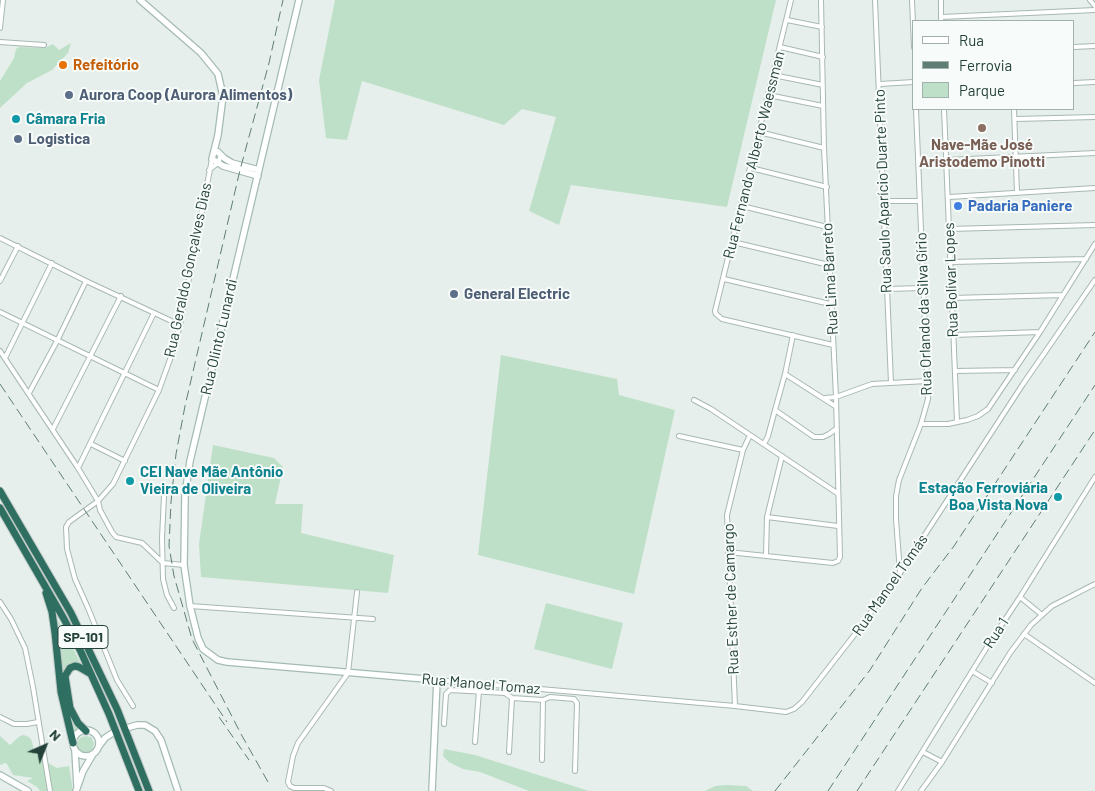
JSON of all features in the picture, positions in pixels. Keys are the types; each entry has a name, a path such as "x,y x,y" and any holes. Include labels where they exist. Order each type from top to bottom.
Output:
{"highway":[{"name":"SP-101","path":"0,491 74,620 117,709 149,791"},
{"name":"SP-101","path":"0,508 42,579 92,675 140,791"},
{"path":"42,579 52,612 61,692 74,747"},
{"path":"90,732 78,723 70,708 65,676 70,668 75,666 79,666 92,675"}],"street":[{"path":"0,28 3,0"},
{"name":"Rua Geraldo Gonçalves Dias","path":"134,706 117,680 75,579 68,549 66,527 69,522 98,501 113,484 159,390 180,325 209,170 218,135 223,96 218,74 213,66 201,53 140,0"},
{"name":"Rua Olinto Lunardi","path":"226,662 218,660 203,649 198,638 190,606 184,565 185,495 190,461 212,362 259,173 299,0"},
{"name":"Rua Fernando Alberto Waessman","path":"791,0 715,311 722,319 793,335"},
{"name":"Rua Lima Barreto","path":"766,555 833,563 840,558 836,397 830,304 824,148 821,0"},
{"name":"Rua Saulo Aparício Duarte Pinto","path":"875,0 891,383"},
{"path":"912,0 913,20"},
{"path":"941,0 941,19 1095,10"},
{"path":"1090,0 1095,6"},
{"path":"787,20 822,27"},
{"path":"0,42 44,45"},
{"path":"1075,47 1095,46"},
{"path":"780,47 823,56"},
{"path":"773,75 822,85"},
{"path":"880,84 912,82"},
{"path":"1075,83 1095,82"},
{"path":"768,95 823,106"},
{"name":"Rua Orlando da Silva Gírio","path":"900,573 896,496 899,480 921,424 928,399 916,110"},
{"name":"Rua Bolívar Lopes","path":"944,110 957,422"},
{"path":"1014,110 1017,193"},
{"path":"1015,119 1095,117"},
{"path":"760,132 824,148"},
{"name":"Rua Geraldo Gonçalves Dias","path":"209,170 218,163 221,154 218,148 218,135"},
{"path":"214,151 232,162 259,173"},
{"path":"947,160 1095,153"},
{"path":"212,159 229,168 259,173"},
{"path":"751,168 827,187"},
{"path":"949,197 1095,188"},
{"path":"883,201 920,201"},
{"path":"742,206 827,226"},
{"path":"949,229 1095,225"},
{"path":"0,238 180,325"},
{"path":"733,242 829,265"},
{"path":"921,424 936,425 957,422 978,416 988,409 1040,332 1095,244"},
{"path":"0,281 18,246"},
{"path":"951,262 1086,260"},
{"path":"5,358 52,263"},
{"path":"724,279 830,304"},
{"name":"Rua Manoel Tomás","path":"735,706 786,712 798,706 900,573 1023,384 1095,280"},
{"path":"28,393 57,341 86,281"},
{"path":"887,290 922,288"},
{"path":"952,298 1063,295"},
{"path":"53,429 121,296"},
{"path":"0,312 159,390"},
{"path":"78,468 154,313"},
{"path":"953,335 1040,332"},
{"path":"764,444 776,410 793,335 833,345"},
{"path":"0,350 78,468 98,501 100,510 116,537 142,544 163,563 184,565"},
{"path":"955,371 1015,370"},
{"path":"785,374 835,406"},
{"path":"825,398 836,397 872,384 927,381"},
{"path":"694,400 712,409 837,492"},
{"path":"776,410 814,437 830,434 836,429"},
{"path":"830,434 836,436"},
{"name":"Rua Esther de Camargo","path":"735,706 727,515 743,450 750,435"},
{"path":"679,436 743,450"},
{"path":"91,444 125,461"},
{"path":"728,552 766,555 767,517 782,456"},
{"name":"Rua 1","path":"898,791 1095,477"},
{"path":"164,496 163,579 174,608"},
{"path":"767,517 838,526"},
{"path":"921,791 942,762 1010,653 1031,625 1052,606 1095,584"},
{"path":"331,791 324,788 294,788 288,782 295,750 302,736 348,674 357,592"},
{"path":"1020,597 1042,615"},
{"path":"0,602 11,619 25,648 50,791"},
{"path":"190,606 373,619"},
{"path":"1024,634 1095,683"},
{"name":"Rua Manoel Tomaz","path":"226,662 735,706"},
{"path":"972,671 992,682"},
{"path":"432,791 438,680"},
{"path":"520,698 521,687"},
{"path":"444,724 446,694 448,691 504,693 512,698 543,700 550,696 574,699 576,701 575,771"},
{"path":"475,742 478,691"},
{"path":"509,752 512,698"},
{"path":"542,760 543,700"},
{"path":"0,717 14,724 38,722"},
{"path":"130,727 145,725 155,731 161,740 178,791"},
{"path":"82,731 110,735 93,754 83,771 77,790 74,747 76,735 82,731"},
{"path":"90,732 98,741 98,748"},
{"path":"74,747 78,754 84,756 93,754"},
{"path":"923,752 942,762"},
{"path":"0,775 28,791"}],"green space":[{"path":"335,0 776,0 727,207 571,185 559,225 529,211 556,117 522,109 504,125 362,81 347,140 326,138 319,80"},
{"path":"71,43 68,53 52,70 27,83 0,108 0,81 14,58 16,49 19,47 45,48 53,44 59,50"},
{"path":"501,355 617,379 619,395 675,410 634,594 478,555"},
{"path":"213,445 274,458 283,467 275,504 303,504 301,533 394,555 388,593 201,577 199,544"},
{"path":"546,603 623,623 612,669 534,649"},
{"path":"57,618 83,668 76,663 71,663 63,671 69,708 77,724 82,729 77,730 73,734 64,693 54,621"},
{"path":"23,735 31,739 35,753 41,759 57,768 69,766 73,791 40,791 27,781 33,778 13,775 7,764 0,765 0,736 10,745"},
{"path":"85,736 91,737 94,743 92,750 85,753 77,749 75,745 80,738"},
{"path":"444,749 475,755 589,791 529,791 480,772 463,769 449,762 443,756"},
{"path":"715,786 746,786 753,791 705,791"}],"railway":[{"path":"268,782 192,639 174,576 169,546 176,454 185,406 240,170 269,63 283,0"},
{"path":"775,791 870,670 922,588 954,546 1095,332"},
{"path":"0,384 227,722"},
{"path":"828,791 1095,385"},
{"path":"857,791 1095,430"},
{"path":"219,717 249,760"}],"place":[{"name":"Refeitório","path":"63,65"},
{"name":"Aurora Coop (Aurora Alimentos)","path":"69,95"},
{"name":"Câmara Fria","path":"16,119"},
{"name":"Nave-Mãe José Aristodemo Pinotti","path":"982,128"},
{"name":"Logistica","path":"18,139"},
{"name":"Padaria Paniere","path":"958,206"},
{"name":"General Electric","path":"454,294"},
{"name":"CEI Nave Mãe Antônio Vieira de Oliveira","path":"130,481"},
{"name":"Estação Ferroviária Boa Vista Nova","path":"1058,497"}]}
